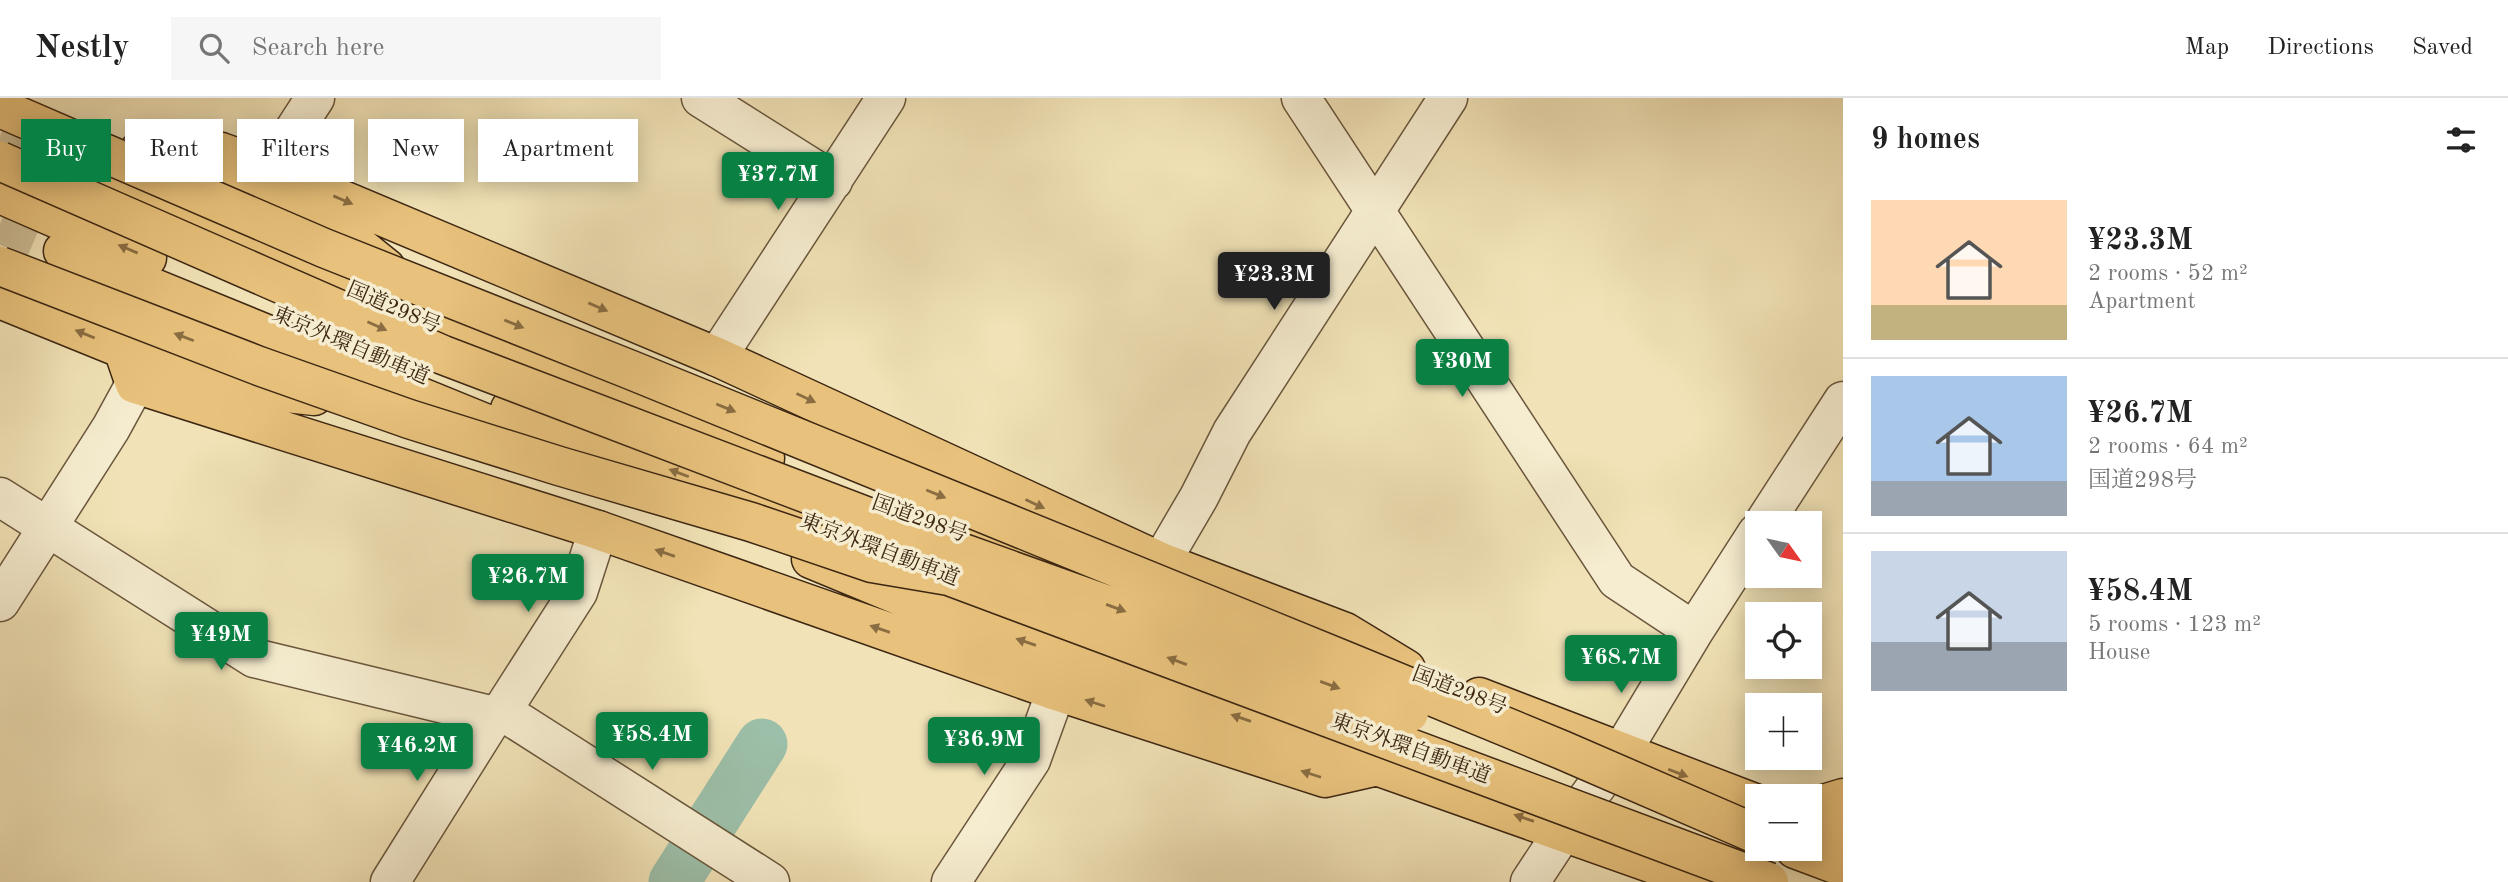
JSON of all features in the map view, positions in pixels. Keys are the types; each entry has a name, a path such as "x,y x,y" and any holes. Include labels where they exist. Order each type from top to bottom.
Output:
{"highway":[{"path":"23,98 125,144"},
{"path":"0,108 324,248 1321,651 1745,829"},
{"name":"東京外環自動車道","path":"0,161 443,355 960,552 1364,698 1745,830"},
{"name":"国道298号","path":"104,182 485,346 926,523 1406,669 1745,799"},
{"path":"221,182 334,226 485,346"},
{"path":"300,182 717,356 1161,562 1345,632 1406,669"},
{"name":"東京外環自動車道","path":"0,194 432,379 949,576 1769,882"},
{"path":"63,251 462,412 922,605 1704,882"},
{"path":"0,265 258,366 409,419 751,522 872,563 949,576"},
{"path":"0,299 129,367 1056,691 1325,778 1378,766"},
{"path":"129,367 278,392 462,412"},
{"path":"1822,804 1843,798"},
{"path":"1822,827 1843,834"},
{"path":"1822,859 1843,867"}],"street":[{"path":"301,119 315,98"},
{"path":"701,98 833,181"},
{"path":"717,356 886,98"},
{"path":"1301,98 1617,580 1694,631"},
{"path":"1161,562 1199,497 1232,432 1448,98"},
{"path":"0,602 111,428 129,367"},
{"path":"1772,511 1843,401"},
{"path":"0,497 254,658 498,714 770,882"},
{"path":"390,882 578,592 598,530"},
{"path":"1530,882 1622,751 1745,552"},
{"path":"951,882 1031,760 1056,691"}],"waterway":[{"path":"674,882 762,744"}],"tunnel":[{"path":"0,136 21,145"},
{"path":"0,224 63,251"}]}
